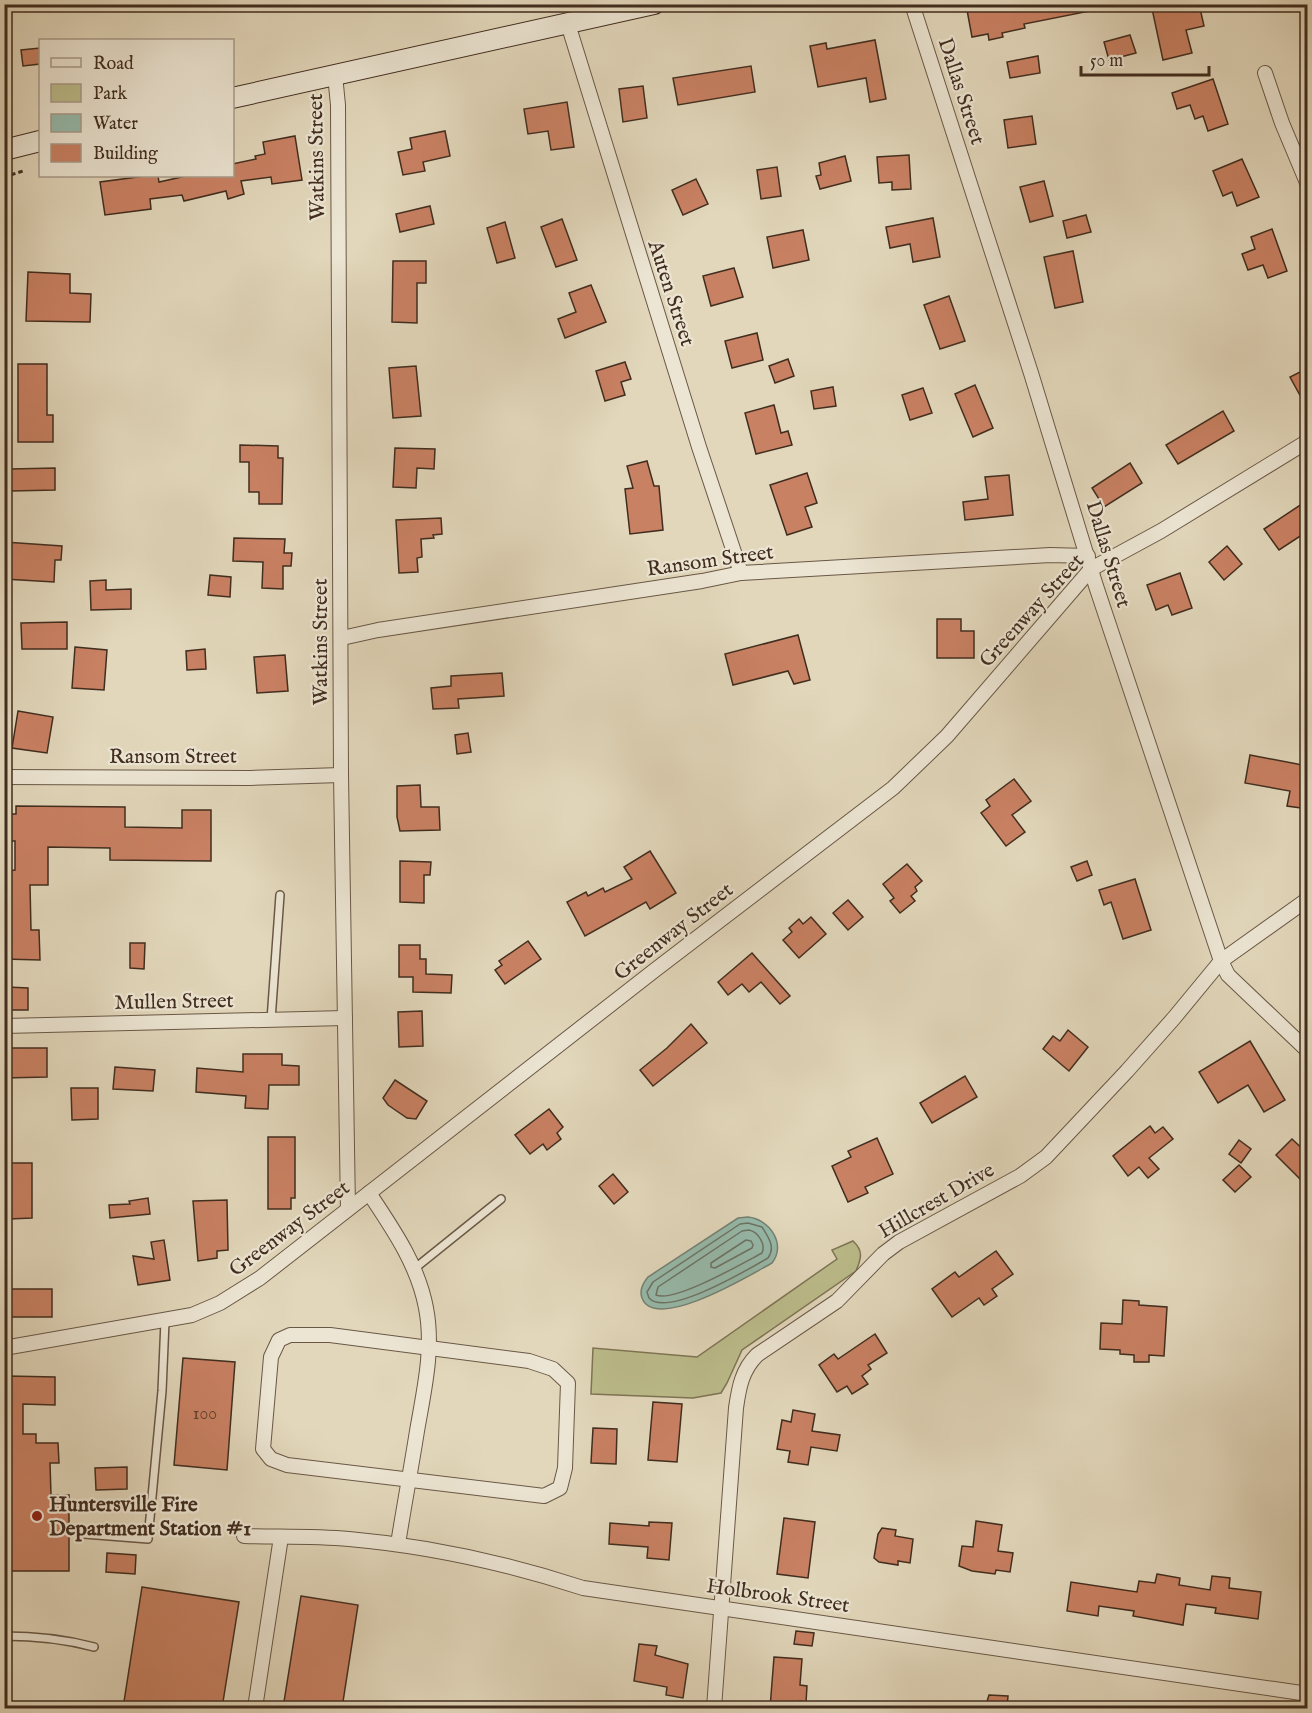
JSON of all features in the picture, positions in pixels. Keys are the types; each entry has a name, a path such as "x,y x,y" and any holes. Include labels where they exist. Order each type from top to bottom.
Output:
{"main road":[{"path":"234,98 654,4"},
{"path":"4,150 39,141"}],"street":[{"name":"Dallas Street","path":"912,4 1031,373 1089,563 1221,960 1228,975 1308,1051"},
{"name":"Auten Street","path":"568,24 699,447 741,573"},
{"path":"1265,73 1282,123 1308,185"},
{"name":"Watkins Street","path":"335,75 338,105 341,775 348,1209"},
{"name":"Greenway Street","path":"4,1348 192,1315 235,1295 261,1278 893,788 953,729 1089,563 1161,531 1308,441"},
{"name":"Ransom Street","path":"342,639 378,630 702,581 741,573 1050,555 1089,563"},
{"name":"Ransom Street","path":"4,777 250,778 341,775"},
{"name":"Hillcrest Drive","path":"714,1708 736,1408 739,1387 750,1362 837,1301 883,1254 899,1242 1020,1176 1046,1157 1151,1044 1221,960 1308,899"},
{"name":"Mullen Street","path":"4,1026 345,1018"},
{"path":"369,1193 401,1241 414,1269 426,1306 430,1331 424,1390 398,1544"},
{"path":"290,1335 330,1335 429,1347 529,1361 553,1369 568,1383 565,1468 560,1488 544,1496 287,1465 271,1459 263,1449 271,1357 279,1340 290,1335"},
{"name":"Holbrook Street","path":"244,1536 348,1539 398,1544 495,1562 583,1588 1308,1694"},
{"path":"255,1708 281,1537"}],"lane":[{"path":"271,1020 280,896"},
{"path":"414,1269 501,1199"},
{"path":"84,1534 147,1539 162,1391 165,1321"},
{"path":"4,1636 38,1636 74,1641 94,1647"}],"path":[{"path":"4,177 23,171"}],"green space":[{"path":"853,1241 859,1248 860,1255 856,1271 742,1350 721,1393 693,1398 591,1394 593,1348 697,1357 837,1259 832,1250"}],"water":[{"path":"748,1217 763,1222 774,1234 778,1248 772,1263 726,1288 684,1305 665,1309 650,1307 642,1298 642,1287 648,1277 738,1218"}],"building":[{"path":"998,4 1090,4 1090,11 1024,24 1025,28 1002,33 1003,37 989,40 988,34 972,37 967,10"},
{"path":"1151,4 1199,4 1204,26 1186,30 1192,53 1163,60"},
{"path":"1130,35 1136,53 1109,60 1104,42"},
{"path":"875,40 886,99 870,102 866,78 818,87 810,46 826,43 827,49"},
{"path":"39,48 39,64 23,66 21,50"},
{"path":"1038,56 1040,73 1010,78 1007,62"},
{"path":"751,66 755,92 678,105 673,78"},
{"path":"1213,79 1228,124 1208,131 1203,116 1195,119 1190,105 1177,109 1172,93"},
{"path":"643,86 647,118 623,122 619,89"},
{"path":"567,102 574,147 551,150 548,131 528,134 524,109"},
{"path":"1032,116 1036,144 1008,148 1004,120"},
{"path":"445,131 450,156 423,162 425,171 403,175 398,152 412,149 410,138"},
{"path":"295,136 302,180 272,184 271,177 241,181 244,194 228,199 226,191 184,201 182,195 150,199 151,209 105,215 100,182 138,177 158,177 159,182 182,177 234,177 234,164 256,159 255,156 265,154 263,142"},
{"path":"909,155 911,189 892,190 892,182 879,183 877,157"},
{"path":"845,156 851,181 820,189 816,176 821,175 819,163"},
{"path":"1242,159 1259,197 1237,206 1232,192 1223,196 1213,171"},
{"path":"777,167 781,196 761,199 757,170"},
{"path":"696,179 708,204 683,215 672,190"},
{"path":"1044,181 1053,216 1030,222 1020,187"},
{"path":"430,206 434,224 400,232 396,214"},
{"path":"1086,215 1091,232 1067,238 1063,221"},
{"path":"933,218 940,257 913,262 910,244 890,248 886,227"},
{"path":"562,219 577,260 556,267 541,227"},
{"path":"505,222 515,258 497,263 487,228"},
{"path":"1272,229 1287,271 1268,278 1263,265 1248,270 1242,254 1255,249 1251,237"},
{"path":"803,230 809,260 773,268 767,237"},
{"path":"1073,251 1083,302 1055,308 1044,257"},
{"path":"393,261 426,261 426,283 417,283 417,323 392,322"},
{"path":"734,268 743,297 711,306 703,276"},
{"path":"28,272 70,274 70,293 91,294 90,322 26,321"},
{"path":"591,285 606,322 565,338 558,319 576,312 569,293"},
{"path":"949,296 965,341 940,349 924,305"},
{"path":"757,333 763,360 732,368 725,341"},
{"path":"788,359 794,376 775,383 769,366"},
{"path":"625,362 631,379 621,382 625,395 605,401 596,371"},
{"path":"18,364 47,364 47,415 53,415 53,442 18,442"},
{"path":"416,366 421,416 393,418 389,368"},
{"path":"1308,368 1308,410 1290,377"},
{"path":"975,385 993,428 973,437 955,394"},
{"path":"833,387 836,406 814,409 811,391"},
{"path":"923,388 932,413 910,420 902,395"},
{"path":"774,405 781,433 788,431 792,445 756,454 745,413"},
{"path":"1223,411 1234,431 1178,464 1166,445"},
{"path":"240,445 278,446 278,458 283,458 282,504 259,504 259,492 249,492 249,462 240,462"},
{"path":"395,448 435,449 434,469 417,468 416,488 393,487"},
{"path":"647,461 654,486 659,486 663,530 630,534 625,489 633,488 627,466"},
{"path":"1130,463 1142,483 1104,507 1092,488"},
{"path":"55,468 55,490 11,491 11,469"},
{"path":"807,473 817,503 805,507 812,527 787,535 770,485"},
{"path":"1009,475 1013,515 965,520 963,502 988,499 985,477"},
{"path":"1308,500 1308,531 1279,550 1264,529"},
{"path":"441,518 442,534 433,535 434,538 421,539 422,557 417,558 418,572 399,573 396,520"},
{"path":"234,538 285,539 284,553 292,553 291,566 283,566 283,589 262,588 263,562 233,561"},
{"path":"4,542 62,546 61,560 55,560 54,582 4,579"},
{"path":"1227,546 1242,564 1224,580 1209,562"},
{"path":"1180,573 1192,608 1172,615 1168,605 1156,610 1147,585"},
{"path":"210,575 231,577 230,597 208,595"},
{"path":"106,580 106,590 131,589 131,609 91,610 90,581"},
{"path":"937,619 961,619 961,631 974,631 974,658 937,658"},
{"path":"67,622 67,649 22,649 21,623"},
{"path":"798,635 810,680 794,684 788,671 733,685 725,654"},
{"path":"75,647 107,650 104,690 72,688"},
{"path":"205,649 206,669 187,670 186,651"},
{"path":"285,655 288,691 257,693 254,657"},
{"path":"502,673 504,696 458,699 459,708 433,709 431,688 451,686 451,676"},
{"path":"18,711 53,717 47,753 12,748"},
{"path":"468,733 471,752 457,754 455,735"},
{"path":"1250,755 1308,766 1308,809 1287,806 1290,791 1245,783"},
{"path":"1014,779 1031,801 1012,815 1025,832 1006,846 981,813 990,806 986,800"},
{"path":"420,785 421,807 439,807 440,830 400,831 397,817 397,786"},
{"path":"16,806 125,807 125,827 182,828 182,810 211,810 211,861 110,860 110,848 48,847 48,885 30,885 31,930 39,930 40,960 4,959 7,871 15,870 15,841 10,841 10,814 16,814"},
{"path":"650,851 676,893 650,909 646,902 585,936 567,902 586,892 588,896 603,888 605,892 632,879 624,867"},
{"path":"400,861 431,862 430,875 424,875 424,903 400,902"},
{"path":"1087,861 1092,875 1077,881 1071,867"},
{"path":"907,864 922,881 915,887 917,891 911,896 915,901 900,913 890,901 894,898 883,884"},
{"path":"1135,879 1151,930 1123,939 1111,902 1104,905 1099,890"},
{"path":"848,900 863,917 848,930 833,913"},
{"path":"811,917 826,934 799,958 783,940 792,932 789,928 799,919 803,924"},
{"path":"528,941 541,959 505,984 495,970 502,965 499,961"},
{"path":"130,943 145,943 144,969 130,968"},
{"path":"399,945 420,945 420,959 426,959 426,974 452,975 451,993 413,992 413,977 399,977"},
{"path":"752,953 790,996 780,1004 761,982 749,992 742,984 728,995 718,982"},
{"path":"7,987 28,988 28,1010 6,1010"},
{"path":"422,1011 423,1046 399,1047 398,1012"},
{"path":"691,1024 707,1043 653,1086 640,1070"},
{"path":"1068,1030 1088,1047 1069,1071 1043,1049 1053,1036 1060,1041"},
{"path":"1250,1041 1285,1100 1264,1112 1248,1085 1218,1103 1199,1072"},
{"path":"4,1048 47,1048 47,1077 4,1078"},
{"path":"243,1054 282,1054 282,1065 299,1066 299,1085 269,1085 268,1109 245,1108 246,1096 196,1092 197,1068 243,1072"},
{"path":"115,1067 155,1070 153,1091 113,1089"},
{"path":"965,1076 977,1097 932,1123 920,1103"},
{"path":"395,1080 427,1101 416,1119 407,1118 388,1105 383,1098"},
{"path":"71,1088 98,1088 98,1119 72,1120"},
{"path":"549,1109 563,1127 557,1133 561,1139 547,1150 543,1144 530,1154 515,1135"},
{"path":"1150,1126 1155,1133 1163,1127 1173,1139 1149,1158 1159,1169 1148,1178 1139,1167 1128,1176 1113,1156"},
{"path":"268,1137 295,1137 295,1198 291,1198 291,1209 268,1209"},
{"path":"877,1138 893,1174 865,1187 868,1193 848,1202 832,1166 851,1157 848,1151"},
{"path":"1292,1139 1308,1154 1308,1187 1276,1155"},
{"path":"1239,1140 1251,1149 1241,1163 1229,1154"},
{"path":"9,1163 32,1163 32,1218 9,1219"},
{"path":"1239,1165 1251,1177 1235,1192 1223,1180"},
{"path":"613,1174 628,1192 614,1204 599,1186"},
{"path":"148,1198 150,1214 110,1218 109,1205 130,1204 129,1201"},
{"path":"227,1200 228,1250 217,1251 217,1258 198,1261 193,1201"},
{"path":"164,1240 170,1280 138,1285 133,1256 154,1259 151,1242"},
{"path":"996,1251 1013,1274 992,1289 997,1296 984,1305 979,1298 952,1317 932,1289 955,1272 959,1277"},
{"path":"4,1289 52,1289 52,1317 4,1317"},
{"path":"1123,1300 1139,1301 1139,1305 1167,1307 1164,1356 1149,1355 1149,1362 1134,1362 1134,1355 1120,1354 1120,1350 1100,1349 1101,1323 1122,1324"},
{"path":"875,1334 887,1353 868,1365 871,1369 862,1376 868,1384 852,1394 847,1386 837,1392 819,1365 834,1354 838,1359"},
{"path":"183,1358 235,1362 227,1470 174,1465"},
{"path":"8,1376 55,1377 55,1405 23,1404 23,1434 36,1434 36,1443 58,1443 59,1463 50,1463 51,1495 69,1495 69,1571 5,1571 5,1495 8,1495"},
{"path":"653,1402 682,1404 677,1462 648,1460"},
{"path":"793,1410 815,1414 812,1431 840,1435 837,1451 811,1447 808,1465 788,1462 790,1451 777,1449 782,1420 791,1422"},
{"path":"593,1428 617,1429 616,1464 591,1463"},
{"path":"127,1467 127,1489 96,1490 95,1468"},
{"path":"784,1518 815,1522 808,1578 777,1574"},
{"path":"976,1521 1002,1525 998,1551 1013,1553 1010,1572 996,1570 995,1574 972,1571 959,1566 962,1546 973,1547"},
{"path":"649,1522 672,1523 669,1560 647,1558 648,1547 609,1544 610,1523 649,1526"},
{"path":"882,1528 896,1530 895,1536 913,1539 910,1563 898,1561 898,1565 879,1562 874,1558 878,1534"},
{"path":"107,1553 136,1555 135,1574 106,1572"},
{"path":"1157,1574 1180,1578 1179,1585 1210,1590 1212,1576 1230,1578 1229,1588 1261,1592 1258,1619 1215,1613 1216,1608 1186,1604 1183,1625 1133,1616 1134,1611 1099,1606 1098,1616 1067,1611 1071,1582 1137,1592 1139,1581 1155,1583"},
{"path":"142,1587 239,1602 222,1708 123,1708"},
{"path":"301,1596 358,1605 342,1708 283,1708"},
{"path":"796,1631 814,1633 812,1646 794,1644"},
{"path":"639,1644 657,1646 655,1655 688,1664 683,1698 666,1695 667,1687 634,1681"},
{"path":"774,1657 802,1659 800,1685 807,1686 806,1702 800,1701 799,1708 770,1708"},
{"path":"989,1695 1008,1696 1007,1708 985,1708"}],"place":[{"name":"Huntersville Fire Department Station #1","path":"37,1516"}]}
